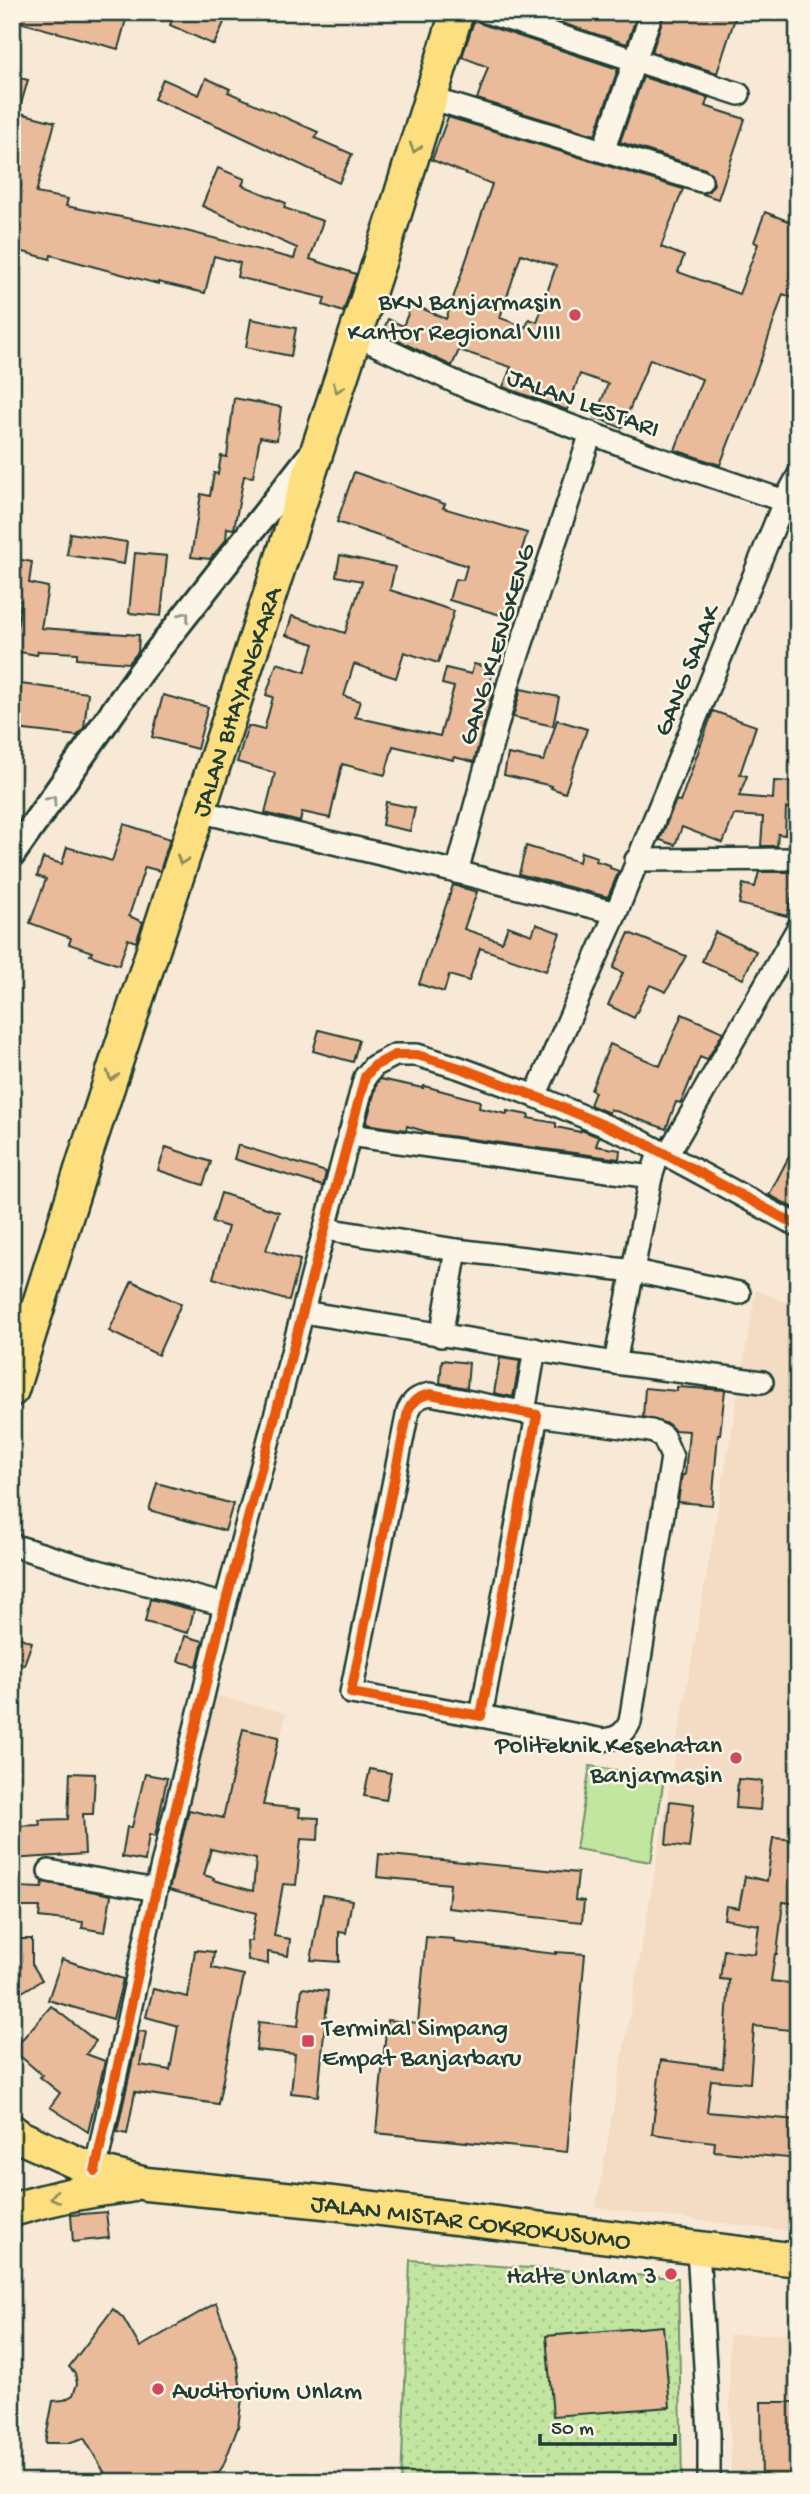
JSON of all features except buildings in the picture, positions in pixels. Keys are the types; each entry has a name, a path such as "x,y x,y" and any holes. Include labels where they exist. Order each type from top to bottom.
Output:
{"main road":[{"name":"JALAN BHAYANGKARA","path":"12,1390 85,1157 355,335 457,12"},
{"name":"JALAN MISTAR COKROKUSUMO","path":"12,2131 94,2171 146,2185 324,2202 798,2260"},
{"name":"JALAN MISTAR COKROKUSUMO","path":"12,2210 83,2191 146,2185"}],"street":[{"path":"486,12 739,94"},
{"path":"603,151 652,12"},
{"path":"430,98 701,181"},
{"name":"JALAN LESTARI","path":"355,335 466,387 791,504"},
{"name":"GANG KLENGKENG","path":"457,872 509,682 591,433"},
{"path":"12,855 141,672 319,444"},
{"name":"GANG SALAK","path":"536,1096 791,504 798,477"},
{"path":"244,540 266,535 276,541 278,569"},
{"path":"198,811 457,872 616,913"},
{"path":"636,860 798,859"},
{"path":"615,1363 657,1158 677,1140 798,928"},
{"path":"94,2171 156,1890 225,1605 365,1077 374,1066 390,1056 416,1055 460,1068 536,1096 639,1140 798,1226"},
{"path":"349,1135 651,1177"},
{"path":"325,1229 456,1250 634,1271 739,1293"},
{"path":"441,1336 456,1250"},
{"path":"303,1312 615,1363 762,1382"},
{"path":"481,1716 531,1414 535,1349"},
{"path":"430,1394 531,1414 651,1431 663,1436 672,1457 630,1722 620,1736 603,1740 351,1693 412,1402 420,1396 430,1394"},
{"path":"12,1545 82,1567 225,1605"},
{"path":"49,1871 156,1890"},
{"path":"698,2248 709,2434 709,2482"}],"shaded area":[{"name":"Politeknik Kesehatan Banjarmasin","path":"756,1290 798,1307 798,2232 596,2208"},
{"path":"210,1694 286,1713 252,1863 170,1842"},
{"path":"798,2333 798,2482 731,2482 729,2335"}],"green space":[{"path":"590,1766 664,1778 651,1862 576,1849"},
{"path":"410,2260 678,2278 682,2482 401,2482"}],"cycle path":[{"path":"95,2171 156,1890 225,1605 365,1077 374,1066 395,1055 417,1055 460,1068 639,1140 798,1226"},
{"path":"430,1394 537,1415 481,1716 351,1693 408,1411 416,1400 430,1394"}],"place":[{"name":"BKN Banjarmasin Kantor Regional VIII","path":"575,315"},
{"name":"Politeknik Kesehatan Banjarmasin","path":"736,1758"},
{"name":"Terminal Simpang Empat Banjarbaru","path":"308,2041"},
{"name":"Halte Unlam 3","path":"671,2274"},
{"name":"Auditorium Unlam","path":"158,2389"}]}
